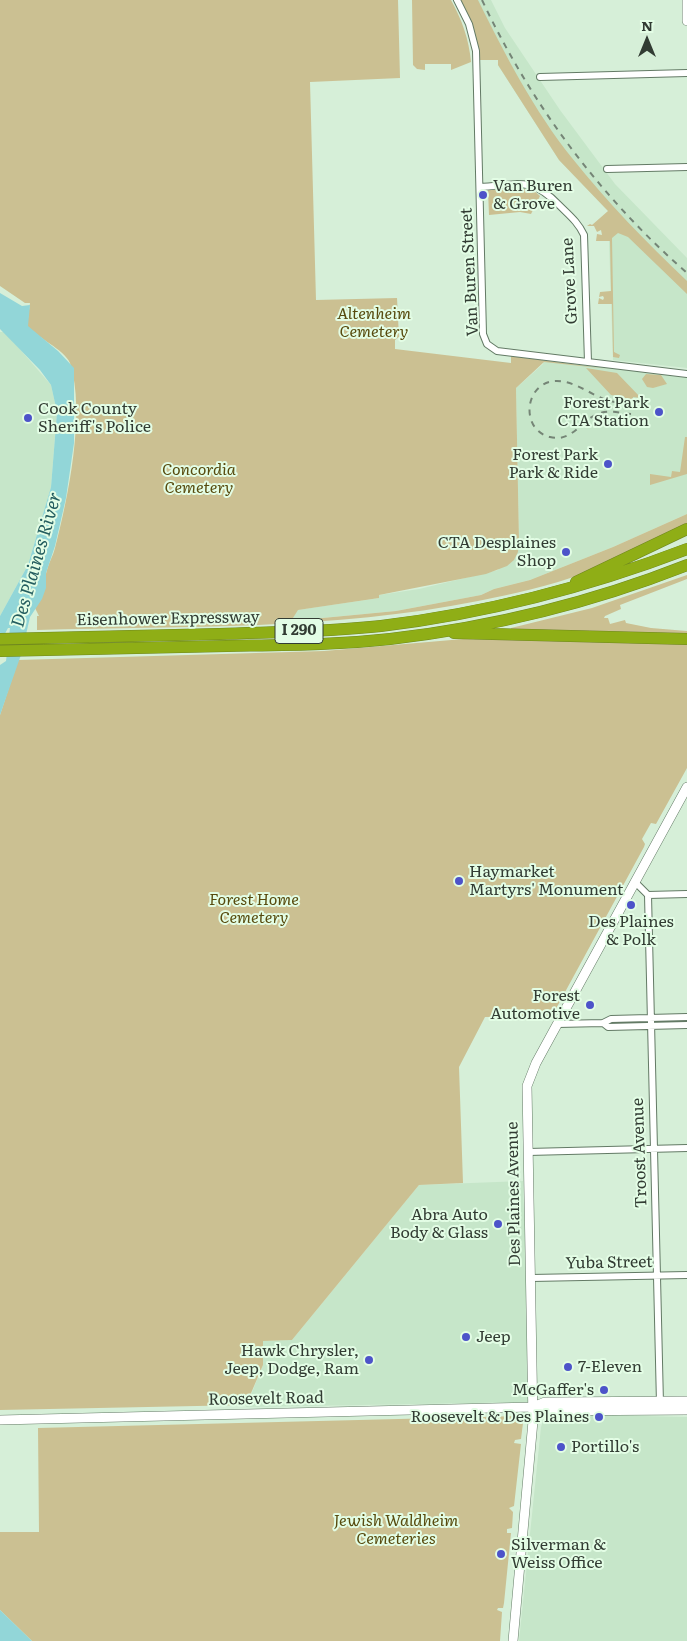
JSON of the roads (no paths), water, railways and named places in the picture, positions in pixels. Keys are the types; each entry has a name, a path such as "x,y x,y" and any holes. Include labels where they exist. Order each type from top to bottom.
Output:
{"highway":[{"path":"559,592 585,577 687,529"},
{"name":"Eisenhower Expressway","path":"0,639 343,630 471,612 559,592 634,569 687,549"},
{"name":"Eisenhower Expressway","path":"0,651 336,642 442,632 536,614 588,600 687,565"},
{"path":"442,632 466,635 687,639"}],"main road":[{"path":"686,0 687,21"},
{"name":"Des Plaines Avenue","path":"513,1641 526,1522 533,1407 527,1086 529,1077 557,1024 687,786"},
{"name":"Roosevelt Road","path":"533,1407 545,1402 687,1401"},
{"name":"Roosevelt Road","path":"0,1420 533,1407 545,1411 687,1410"}],"street":[{"name":"Van Buren Street","path":"457,0 469,24 476,51 483,334 487,344 497,350 687,374"},
{"path":"540,77 687,73"},
{"path":"607,169 687,167"},
{"name":"Grove Lane","path":"480,187 535,186 549,194 580,226 584,235 588,362"},
{"path":"636,882 648,895 687,894"},
{"name":"Troost Avenue","path":"648,895 661,1411"},
{"path":"557,1024 603,1023 612,1019 687,1017"},
{"path":"603,1023 608,1027 687,1025"},
{"path":"528,1152 687,1148"},
{"name":"Yuba Street","path":"531,1278 687,1275"}],"water":[{"name":"Des Plaines River","path":"0,293 22,306 30,305 28,326 58,351 74,368 74,443 66,498 55,546 46,573 46,588 42,599 30,617 22,652 0,715 0,665 6,661 10,628 8,628 0,643 0,616 28,565 51,487 57,412 51,385 40,370 0,329"},
{"path":"0,1610 32,1641 0,1641"}],"railway":[{"path":"482,0 522,76 570,147 625,213 687,273"},
{"path":"631,414 600,413 587,420 571,434 558,438 540,433 530,417 530,407 532,398 537,390 545,384 555,381 575,385 609,401 632,404"}],"place":[{"name":"Van Buren & Grove","path":"483,195"},
{"name":"Forest Park CTA Station","path":"659,412"},
{"name":"Cook County Sheriff's Police","path":"28,418"},
{"name":"Forest Park Park & Ride","path":"608,464"},
{"name":"CTA Desplaines Shop","path":"566,552"},
{"name":"Haymarket Martyrs' Monument","path":"459,881"},
{"name":"Des Plaines & Polk","path":"631,905"},
{"name":"Forest Automotive","path":"590,1005"},
{"name":"Abra Auto Body & Glass","path":"498,1224"},
{"name":"Jeep","path":"466,1337"},
{"name":"Hawk Chrysler, Jeep, Dodge, Ram","path":"369,1360"},
{"name":"7-Eleven","path":"568,1367"},
{"name":"McGaffer's","path":"604,1390"},
{"name":"Roosevelt & Des Plaines","path":"599,1417"},
{"name":"Portillo's","path":"561,1447"},
{"name":"Silverman & Weiss Office","path":"501,1554"}],"park label":[{"name":"Altenheim Cemetery","path":"374,323"},
{"name":"Concordia Cemetery","path":"199,479"},
{"name":"Forest Home Cemetery","path":"254,909"},
{"name":"Jewish Waldheim Cemeteries","path":"396,1530"}]}
